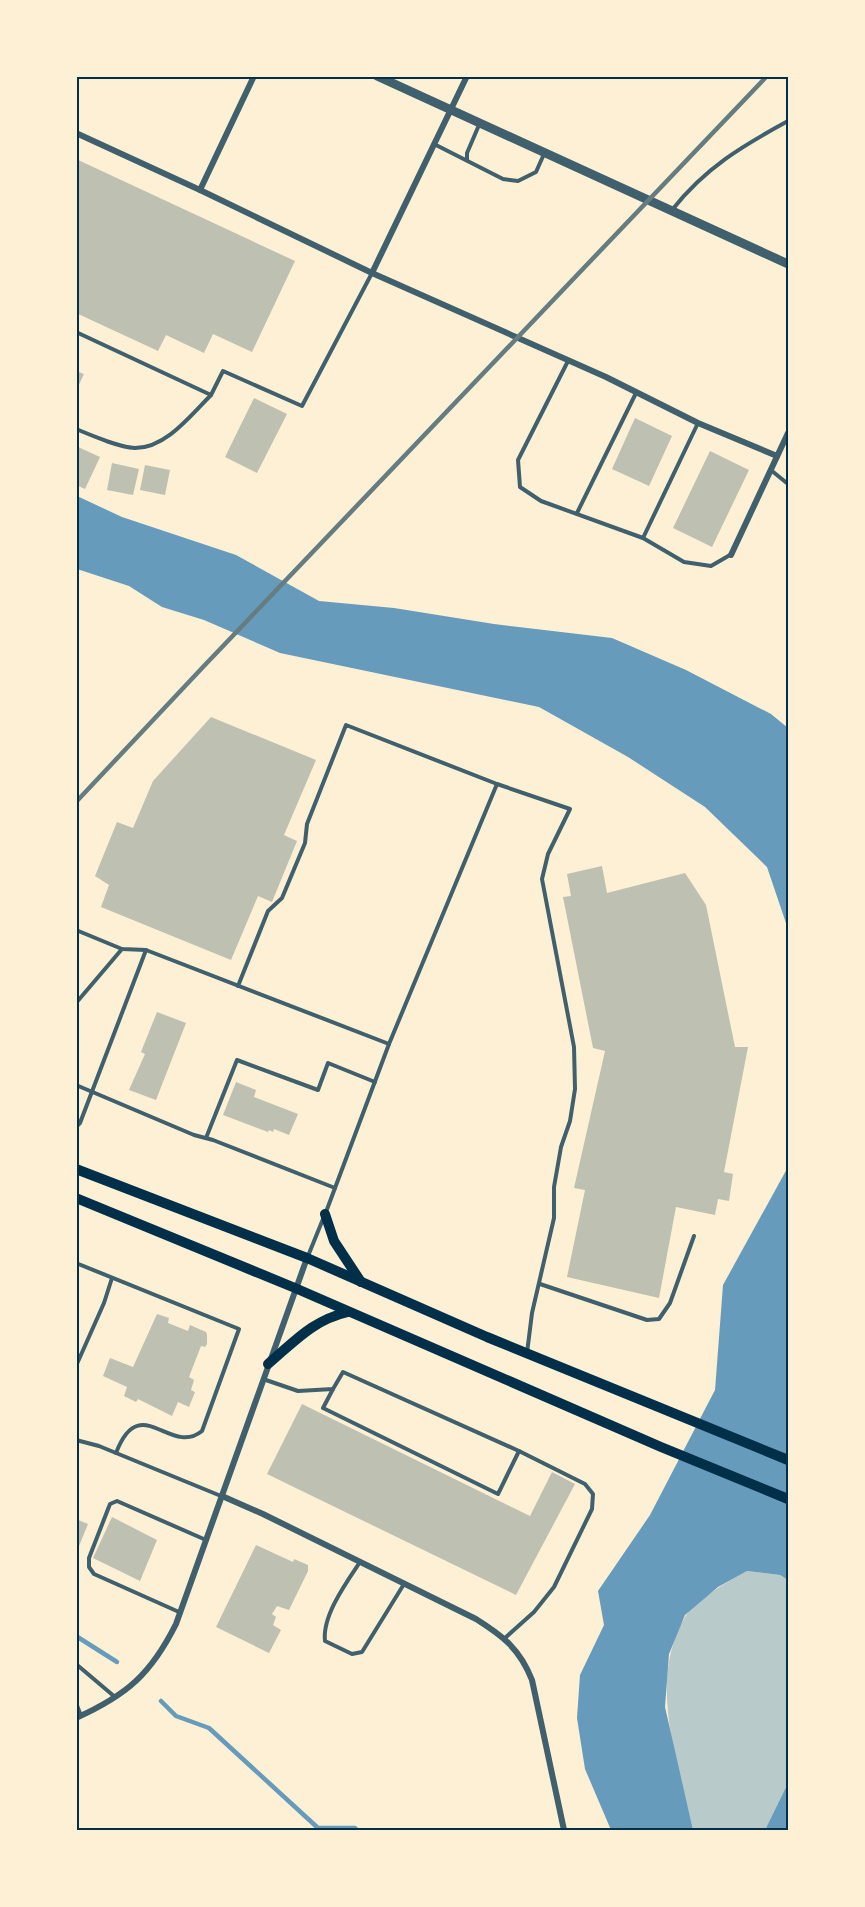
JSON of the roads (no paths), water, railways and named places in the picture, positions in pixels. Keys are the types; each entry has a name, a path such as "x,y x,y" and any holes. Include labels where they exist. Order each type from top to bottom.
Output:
{"main road":[{"path":"76,1169 307,1258 527,1353 789,1460"},
{"path":"76,1198 295,1288 661,1447 789,1499"},
{"path":"325,1214 334,1241 361,1282"},
{"path":"268,1364 307,1330 330,1316 348,1312"}],"street":[{"path":"200,190 254,76"},
{"path":"377,76 789,264"},
{"path":"372,273 467,76"},
{"path":"76,133 372,273 568,361 698,423 777,456"},
{"path":"731,555 789,433"},
{"path":"79,1717 128,1689 155,1662 163,1650 180,1612 307,1258"},
{"path":"222,1496 476,1619 505,1638 527,1668 536,1698 564,1830"}],"lane":[{"path":"672,211 690,187 707,172 741,148 789,121"},
{"path":"467,160 467,153 479,124"},
{"path":"434,144 503,179 518,181 536,172 544,154"},
{"path":"76,429 101,439 135,448 156,444 180,426 211,395 223,371 302,406 372,273"},
{"path":"76,332 211,395"},
{"path":"568,361 518,460 520,487 541,501 643,538 684,562 711,566 731,555"},
{"path":"577,513 637,393"},
{"path":"643,538 698,423"},
{"path":"772,471 789,484"},
{"path":"238,986 268,910 282,897 305,843 307,824 345,725 496,784 570,809 548,854 542,879 574,1047 575,1089 570,1121 561,1147 554,1188 554,1218 532,1313 527,1353"},
{"path":"307,1258 389,1044 496,784"},
{"path":"76,930 122,949 146,950 389,1044"},
{"path":"76,1003 122,949"},
{"path":"76,1127 80,1123 93,1092 146,950"},
{"path":"206,1138 237,1060 318,1090 328,1063 375,1082"},
{"path":"76,1085 194,1135 335,1188"},
{"path":"540,1284 647,1320 659,1319 670,1303 694,1236"},
{"path":"76,1263 238,1329 202,1431 194,1437 186,1438 146,1424 135,1426 127,1430 122,1437 117,1453"},
{"path":"76,1366 104,1303 112,1278"},
{"path":"505,1638 534,1612 554,1587 592,1509 593,1494 585,1484 519,1451 343,1372 324,1408 498,1494 519,1451"},
{"path":"263,1379 298,1391 333,1389"},
{"path":"76,1440 83,1440 117,1453 222,1496"},
{"path":"180,1612 94,1574 89,1567 89,1558 110,1504 117,1502 206,1540"},
{"path":"360,1562 341,1590 323,1629 325,1641 352,1654 362,1652 404,1584"},
{"path":"76,1664 115,1697"},
{"path":"76,1703 79,1717"}],"water":[{"path":"77,496 122,517 236,555 319,601 394,608 494,624 612,638 686,670 771,714 788,728 788,929 767,867 705,807 628,757 539,707 280,653 204,620 162,607 129,586 77,569"},
{"path":"788,1167 788,1580 780,1575 747,1571 718,1587 685,1615 669,1654 665,1707 693,1830 611,1830 585,1769 577,1718 580,1675 604,1625 598,1591 650,1515 715,1390 723,1285"},
{"path":"788,1783 788,1830 765,1830"}],"waterway":[{"path":"76,1636 117,1662"},
{"path":"161,1701 176,1716 209,1728 318,1828 355,1828 357,1830"}],"railway":[{"path":"76,802 767,76"}]}
